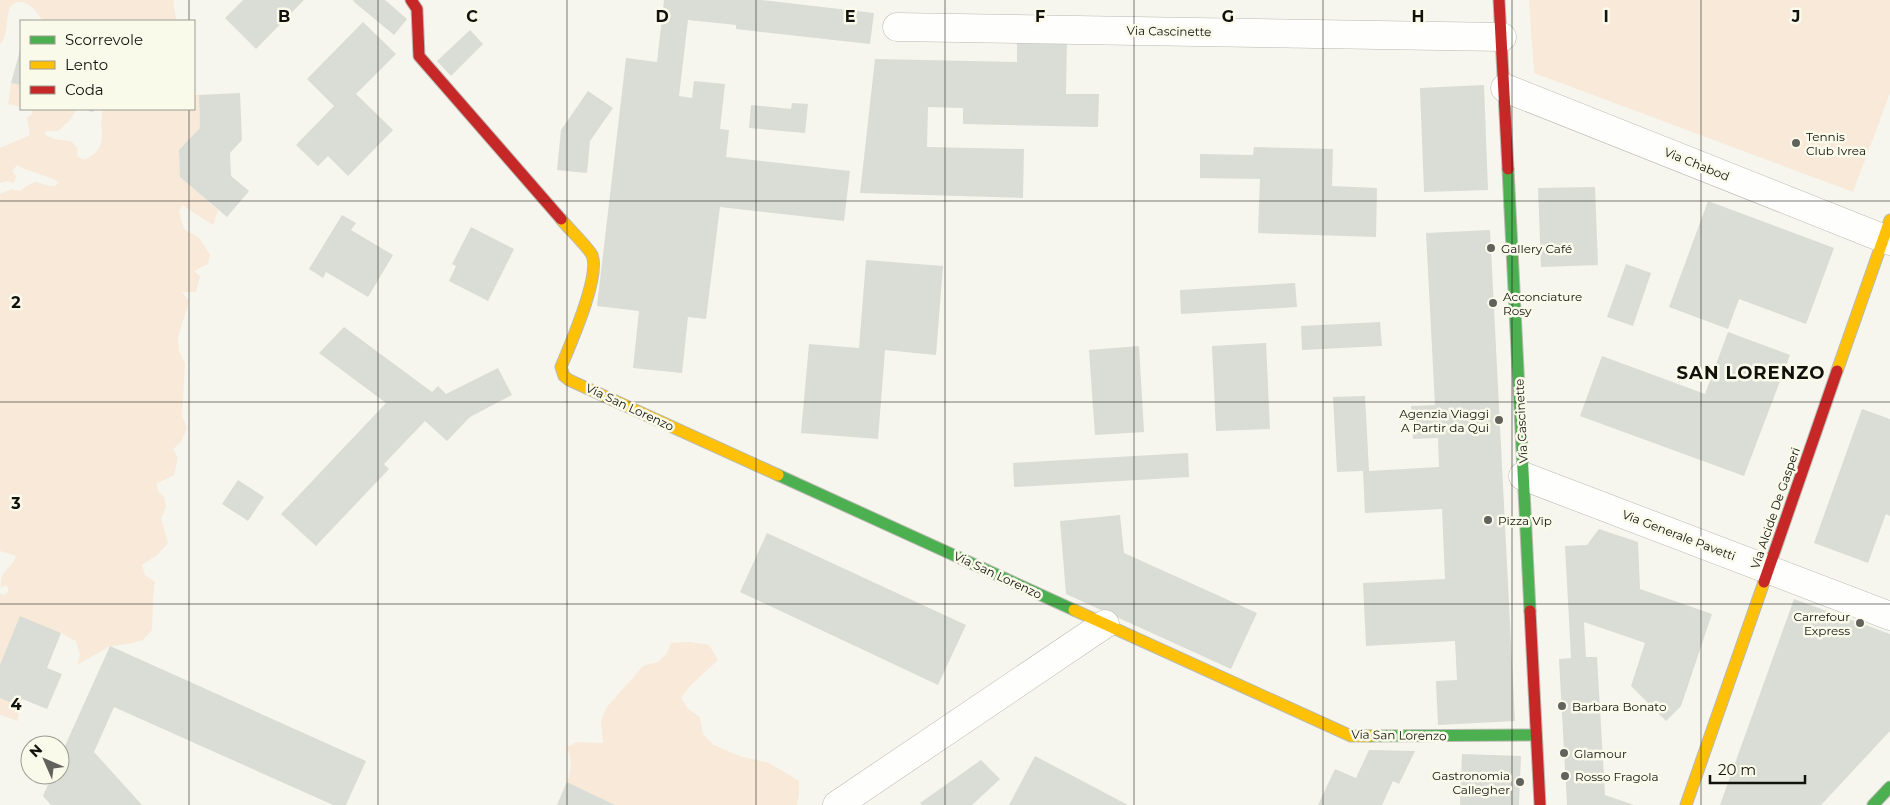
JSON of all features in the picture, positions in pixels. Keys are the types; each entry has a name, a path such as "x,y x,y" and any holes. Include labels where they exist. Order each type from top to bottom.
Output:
{"street":[{"name":"Via San Lorenzo","path":"411,0 417,9 419,56 592,255 594,269 582,315 561,368 564,376 1351,736 1536,735"},
{"name":"Via Cascinette","path":"1499,0 1505,88 1540,805"},
{"name":"Via Cascinette","path":"897,26 1502,37"},
{"name":"Via Chabod","path":"1505,88 1888,233"},
{"name":"Via Alcide De Gasperi","path":"1686,805 1888,233"},
{"name":"Via Generale Pavetti","path":"1524,476 1890,616"},
{"path":"837,805 1104,624"},
{"path":"1873,805 1890,787"}],"shaded area":[{"path":"0,0 175,0 173,1 176,19 174,20 42,20 30,6 20,2 10,7 6,32 0,44"},
{"name":"Tennis Club Ivrea","path":"1529,0 1890,0 1890,93 1853,192 1534,73"},
{"path":"11,83 20,85 20,107 8,104"},
{"path":"195,95 199,95 200,128 179,150 180,177 218,210 213,225 182,205 179,212 184,229 199,238 210,255 208,264 194,271 200,276 196,292 182,292 189,301 178,337 179,351 185,363 182,416 187,428 181,442 173,449 178,458 174,475 156,484 158,491 164,497 166,507 161,519 168,543 157,555 142,565 145,575 155,582 152,630 143,640 110,646 77,665 80,655 76,641 20,617 0,665 0,594 5,595 9,590 6,585 1,588 1,581 4,573 16,556 0,551 0,194 12,189 20,191 35,182 55,186 59,182 17,165 12,171 16,176 14,183 7,181 0,183 0,148 30,135 27,117 33,114 31,110 76,110 70,120 58,131 45,131 45,135 54,139 71,141 78,149 77,156 84,160 93,155 101,144 103,110 195,110"},
{"path":"690,642 709,645 718,660 690,686 681,698 688,709 700,717 703,734 714,745 739,756 769,763 799,781 797,805 615,805 567,782 571,765 567,747 577,742 603,743 601,721 606,708 643,666 658,662 667,653 671,643"},
{"path":"0,698 19,706 18,721 0,715"}],"building":[{"path":"243,0 304,0 256,49 225,18"},
{"path":"354,0 385,0 407,19 394,35"},
{"path":"664,0 762,0 874,13 870,44 736,29 736,25 688,20 679,96 692,98 694,81 725,84 720,129 729,130 726,157 850,171 844,221 720,207 706,319 688,317 682,373 633,368 639,311 597,306 626,58 657,62"},
{"path":"363,22 396,54 356,94 393,130 348,176 328,156 318,166 296,145 334,106 307,79"},
{"path":"470,30 483,44 451,76 437,61"},
{"path":"1017,40 1067,41 1066,94 1099,94 1098,127 963,124 963,108 928,107 927,147 1024,149 1023,198 860,193 875,59 1017,62"},
{"path":"20,51 20,85 11,83"},
{"path":"1484,85 1488,190 1424,192 1420,88"},
{"path":"588,91 613,108 590,141 587,173 557,170 561,130"},
{"path":"240,93 242,140 230,153 231,176 249,191 227,217 180,177 179,150 200,128 199,95"},
{"path":"792,103 808,104 805,133 749,128 751,105 791,109"},
{"path":"1254,147 1333,149 1332,186 1377,188 1376,237 1258,233 1260,179 1200,178 1200,154 1253,155"},
{"path":"1595,187 1598,265 1541,267 1538,188"},
{"path":"1708,201 1834,248 1806,324 1739,299 1728,329 1669,307"},
{"path":"342,215 356,223 351,230 393,255 368,297 326,272 323,278 309,269"},
{"path":"471,227 514,249 488,301 449,281 456,266 452,264"},
{"path":"1490,230 1515,721 1438,725 1436,681 1457,680 1455,641 1366,646 1363,583 1445,579 1442,509 1365,513 1363,471 1337,472 1333,397 1365,396 1369,471 1439,467 1438,438 1413,439 1411,406 1435,405 1426,233"},
{"path":"866,260 943,266 936,355 885,350 878,439 801,433 809,344 859,348"},
{"path":"1626,264 1651,273 1633,326 1607,317"},
{"path":"1295,283 1297,307 1181,314 1180,290"},
{"path":"1380,322 1382,346 1302,350 1301,326"},
{"path":"344,327 432,392 438,386 446,394 498,368 512,395 470,417 447,441 425,421 384,464 389,469 316,546 281,514 386,403 319,353"},
{"path":"1728,332 1790,355 1744,476 1580,416 1602,356 1705,394"},
{"path":"1266,343 1270,429 1216,431 1212,346"},
{"path":"1139,346 1144,432 1095,435 1089,350"},
{"path":"1862,409 1890,419 1890,516 1886,514 1868,563 1814,543"},
{"path":"1188,453 1189,477 1014,487 1013,463"},
{"path":"238,480 264,497 248,521 222,504"},
{"path":"1120,515 1124,553 1257,613 1231,669 1066,594 1060,521"},
{"path":"1599,529 1638,542 1640,589 1712,614 1681,706 1666,721 1631,686 1645,643 1584,622 1586,657 1597,657 1605,795 1634,805 1567,805 1559,659 1571,658 1565,546 1587,545"},
{"path":"767,533 966,625 938,685 740,592"},
{"path":"1794,599 1890,634 1890,731 1821,805 1720,805"},
{"path":"20,616 61,633 47,668 62,674 47,709 22,699 19,706 0,698 0,665"},
{"path":"110,646 366,761 346,805 333,805 114,707 94,752 142,805 51,805 43,796 48,785 70,785 70,735"},
{"path":"1369,750 1415,751 1399,784 1393,781 1382,805 1318,805 1335,769 1356,778"},
{"path":"1462,754 1521,756 1519,805 1460,805"},
{"path":"1035,756 1128,805 1009,805"},
{"path":"981,760 1000,779 972,805 922,805 920,803"},
{"path":"567,782 615,805 557,805"}],"traffic: fast":[{"path":"1508,169 1530,611"},
{"path":"778,475 1074,610"},
{"path":"1370,736 1536,735"},
{"path":"1873,805 1890,787"}],"traffic: slow":[{"path":"561,219 590,251 594,265 589,294 561,367 564,376 569,380 778,475"},
{"path":"1837,371 1890,220"},
{"path":"1686,805 1764,582"},
{"path":"1074,610 1351,736 1370,736"}],"traffic: jam":[{"path":"411,0 417,9 419,56 561,219"},
{"path":"1499,0 1508,169"},
{"path":"1764,582 1837,371"},
{"path":"1530,611 1540,805"}],"place":[{"name":"Tennis Club Ivrea","path":"1796,143"},
{"name":"Gallery Café","path":"1491,248"},
{"name":"Acconciature Rosy","path":"1493,303"},
{"name":"Agenzia Viaggi A Partir da Qui","path":"1499,420"},
{"name":"Pizza Vip","path":"1488,520"},
{"name":"Carrefour Express","path":"1860,623"},
{"name":"Barbara Bonato","path":"1562,706"},
{"name":"Glamour","path":"1564,753"},
{"name":"Rosso Fragola","path":"1565,776"},
{"name":"Gastronomia Callegher","path":"1520,782"}],"district":[{"name":"SAN LORENZO","path":"1751,373"}]}
